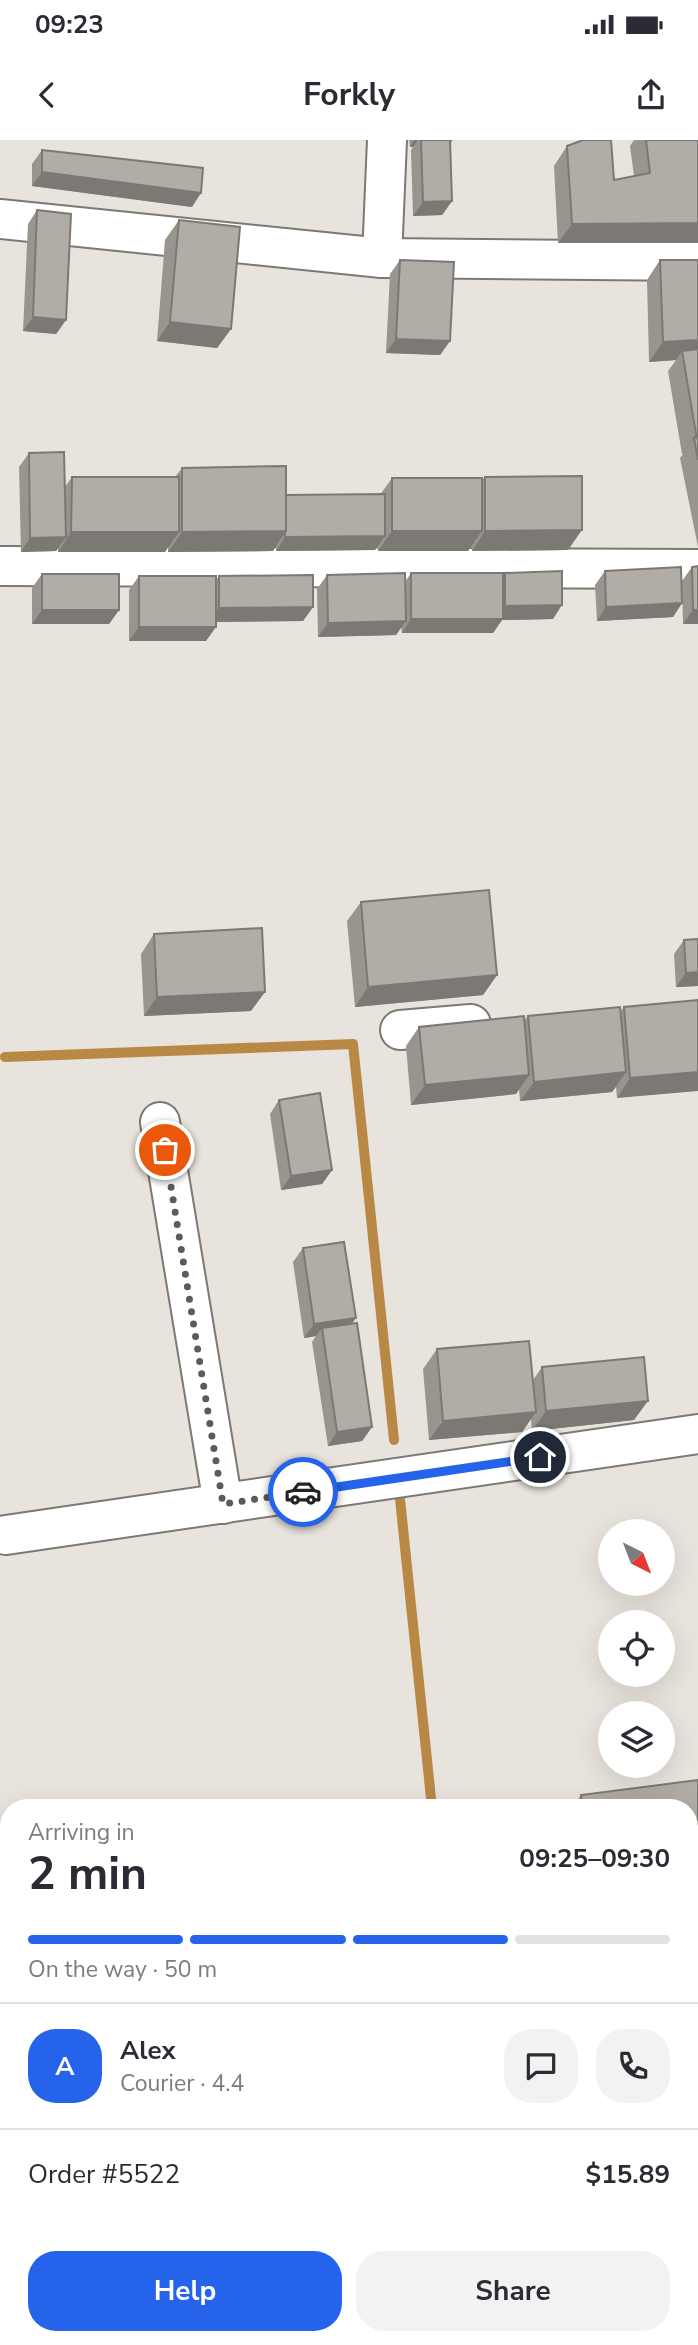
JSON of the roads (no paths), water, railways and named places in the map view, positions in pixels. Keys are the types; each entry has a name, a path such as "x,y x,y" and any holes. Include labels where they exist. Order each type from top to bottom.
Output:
{"street":[{"path":"382,258 387,140"},
{"path":"0,219 382,258 698,261"},
{"path":"0,566 698,569"},
{"path":"400,1030 508,1021"},
{"path":"160,1122 223,1504"},
{"path":"6,1535 698,1434"}],"waterway":[{"path":"5,1057 353,1044 394,1440"},
{"path":"400,1499 431,1799"}]}
